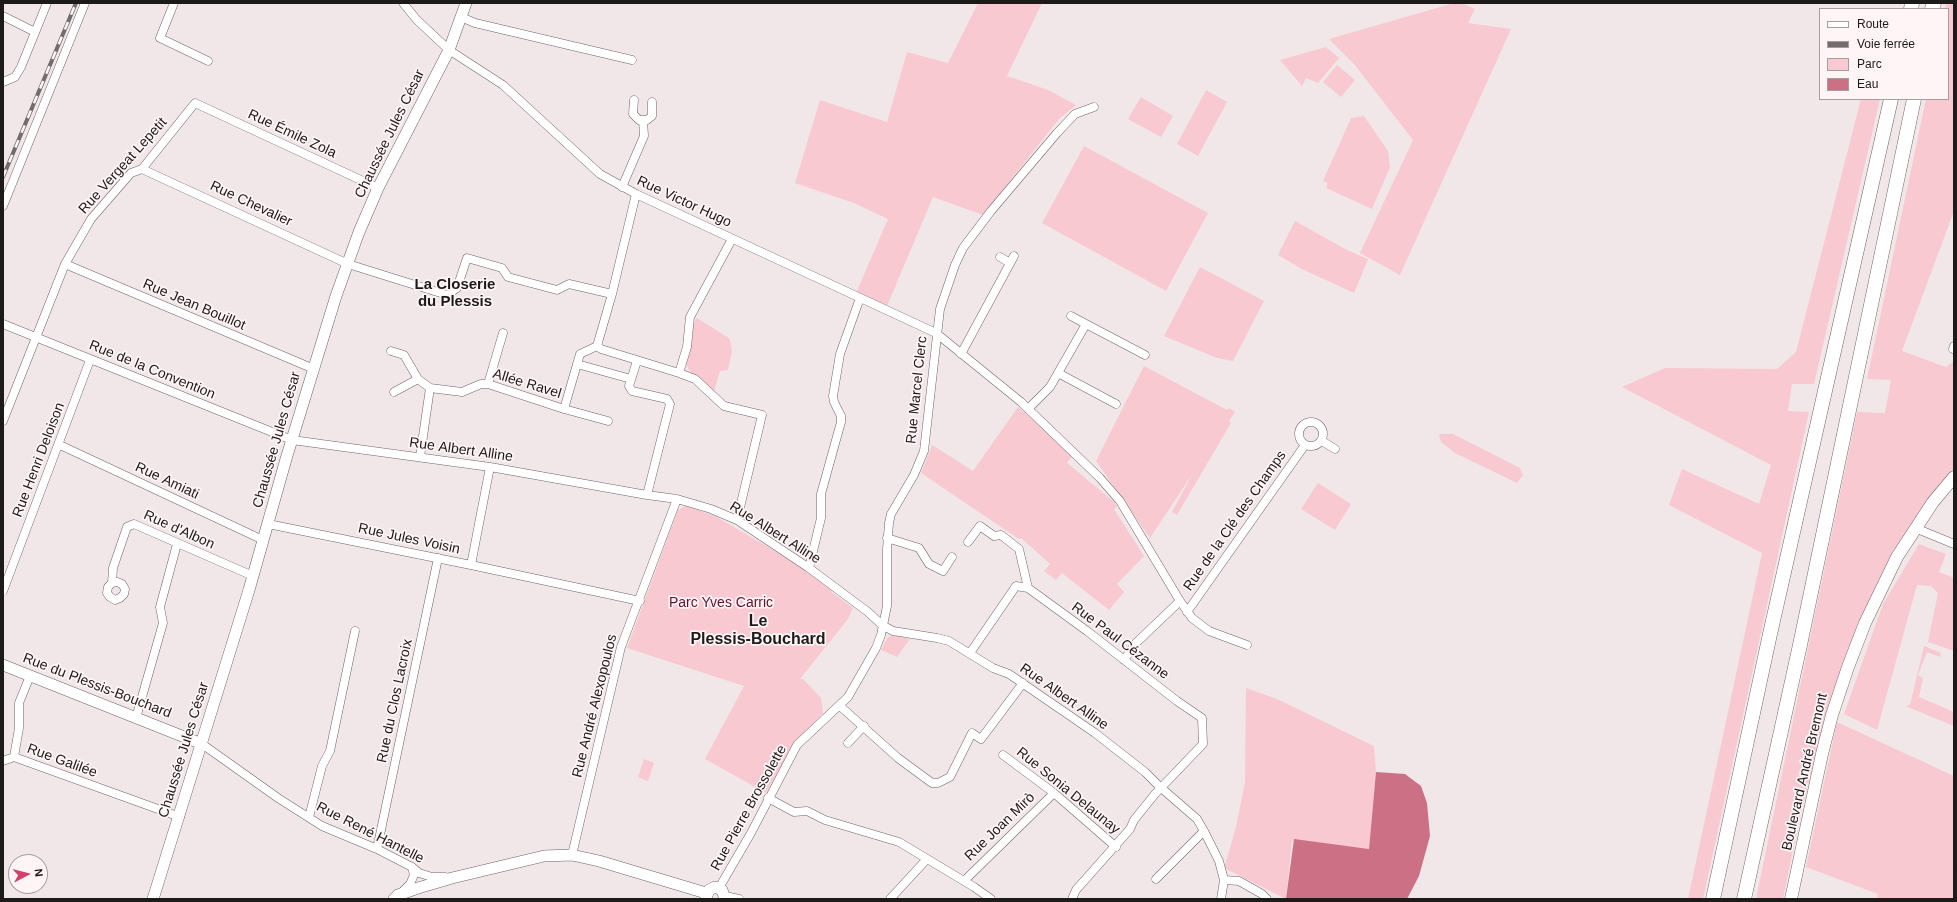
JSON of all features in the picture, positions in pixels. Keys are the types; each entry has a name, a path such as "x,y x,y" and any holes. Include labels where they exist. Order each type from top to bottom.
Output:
{"highway":[{"path":"1713,899 1770,634 1891,100"},
{"path":"1744,899 1800,645 1914,100"}],"main road":[{"name":"Boulevard André Bremont","path":"1883,587 1954,478"},
{"name":"Boulevard André Bremont","path":"1791,899 1822,754 1832,715 1850,661 1897,557 1933,502 1954,478"}],"street":[{"path":"3,82 15,77 21,67 47,3"},
{"path":"3,206 86,3"},
{"path":"174,3 160,38 208,61"},
{"name":"Rue Victor Hugo","path":"403,3 416,20 449,50 503,85 600,174 636,194 936,333 1028,409 1100,478 1117,497 1187,612 1209,631 1247,645"},
{"name":"Chaussée Jules César","path":"153,899 180,817 264,540 292,440 348,264 378,188 449,50 466,3"},
{"path":"3,16 35,32"},
{"path":"461,17 475,22 632,60"},
{"path":"634,100 633,114 639,120 652,116 652,102"},
{"name":"Rue Émile Zola","path":"196,103 378,188"},
{"name":"Rue Vergeat Lepetit","path":"3,421 65,264 91,219 131,173 142,168 196,103"},
{"name":"Rue Marcel Clerc","path":"882,625 887,606 887,538 891,514 914,475 924,451 936,333 940,309 955,265 963,248 991,211 1057,132 1075,114 1094,107"},
{"path":"622,187 644,136 643,120"},
{"name":"Rue Chevalier","path":"142,168 348,264 447,295 457,288 467,258 502,268 508,277 557,290 569,284 612,294"},
{"path":"636,194 599,348 637,361 679,372 695,379 724,406 762,414 737,520"},
{"path":"679,372 687,347 690,317 732,239"},
{"path":"961,354 1012,260 1000,257"},
{"name":"Rue Jean Bouillot","path":"65,264 314,369"},
{"path":"809,568 822,518 821,494 841,422 841,416 834,402 833,396 840,354 860,298"},
{"path":"1072,316 1145,355"},
{"name":"Rue de la Convention","path":"3,324 292,440"},
{"path":"1028,409 1050,387 1086,324"},
{"path":"488,384 503,332"},
{"name":"Allée Ravel","path":"430,388 462,392 481,384 488,384 564,409 580,354 599,348"},
{"path":"391,351 404,355 418,379 430,388 420,457"},
{"name":"Rue Henri Deloison","path":"3,592 60,445 90,360"},
{"path":"637,361 629,386 632,391 669,401 647,495"},
{"path":"577,364 631,379"},
{"path":"1058,373 1116,404"},
{"path":"394,392 418,379"},
{"path":"564,409 608,421"},
{"name":"Rue de la Clé des Champs","path":"1314,422 1318,424 1323,431 1322,441 1316,446 1305,446 1302,442 1300,432 1304,424 1314,422"},
{"name":"Rue Albert Alline","path":"292,440 490,467 677,499 711,509 737,520 809,568 868,612 882,625 893,631 949,641 993,668 1009,674 1095,733 1145,772 1197,819 1219,861 1224,880"},
{"path":"1322,441 1335,449"},
{"name":"Rue Amiati","path":"60,445 264,540"},
{"name":"Rue de la Clé des Champs","path":"1187,612 1305,446"},
{"name":"Rue Jules Voisin","path":"268,524 471,565 490,467"},
{"name":"Rue André Alexopoulos","path":"572,855 621,647 640,601 677,499"},
{"name":"Rue d'Albon","path":"112,583 114,568 127,527 134,524 253,576"},
{"path":"968,542 980,526 994,536 1001,535 1019,549 1028,588 1016,586 970,653"},
{"path":"1920,530 1954,544"},
{"path":"887,538 919,548 929,564 943,571 952,557"},
{"path":"136,718 163,623 160,607 177,544"},
{"name":"Rue du Clos Lacroix","path":"377,849 438,558"},
{"path":"471,565 640,601"},
{"name":"Rue Paul Cézanne","path":"1028,588 1177,701 1202,718 1203,744 1161,788"},
{"path":"1124,660 1136,643 1180,602"},
{"name":"Rue Pierre Brossolette","path":"723,894 768,798 797,745 848,697 876,648 881,635 882,625"},
{"path":"310,817 322,766 330,751 354,631"},
{"name":"Rue du Plessis-Bouchard","path":"3,666 202,744"},
{"name":"Rue Galilée","path":"30,676 19,703 19,728 14,757 180,817"},
{"path":"840,706 898,758 932,783 938,783 950,777 972,733 982,739 1023,683"},
{"path":"848,742 864,726"},
{"name":"Rue René Hantelle","path":"202,744 278,798 322,826 377,849 412,867 419,873 432,877 452,878"},
{"name":"Rue Sonia Delaunay","path":"1003,755 1054,793 1116,847"},
{"path":"3,761 14,757"},
{"path":"1072,899 1076,890 1116,847 1130,829 1134,820 1161,788"},
{"name":"Rue Joan Mirò","path":"964,881 1054,793"},
{"path":"768,798 794,812 807,811 825,820 899,842 991,899"},
{"path":"1156,879 1204,830"},
{"path":"396,897 452,878 544,856 572,855 599,861 706,896 712,888 723,894 739,899"},
{"path":"890,899 926,860"},
{"path":"396,897 410,884 414,875 412,867"},
{"path":"1220,899 1224,880 1239,881 1262,894 1267,899"}],"green space":[{"path":"978,3 1042,3 1007,76 1048,90 1076,105 1059,119 983,215 933,197 887,306 856,293 888,219 854,203 795,183 820,100 887,122 907,52 948,63"},
{"path":"1454,3 1462,3 1475,9 1468,23 1511,29 1400,275 1360,253 1413,140 1354,64 1329,39"},
{"path":"1946,3 1954,3 1954,211 1902,351 1946,367 1954,361 1954,469 1907,534 1853,639 1826,713 1798,826 1783,899 1756,899 1857,412 1885,413 1891,380 1867,379 1926,100 1949,100 1949,8 1945,8"},
{"path":"1326,47 1339,58 1318,83 1306,78 1302,86 1280,60"},
{"path":"1337,65 1355,80 1341,97 1323,82"},
{"path":"1206,90 1227,102 1198,156 1177,144"},
{"path":"1141,97 1173,116 1161,137 1128,119"},
{"path":"1861,100 1880,100 1814,384 1792,384 1788,411 1809,412 1703,899 1688,899 1762,553 1669,505 1682,469 1759,504 1771,465 1622,387 1665,368 1777,369 1796,352"},
{"path":"1364,116 1388,151 1390,167 1372,209 1326,188 1328,183 1323,181 1351,118"},
{"path":"1084,146 1208,213 1166,291 1042,223"},
{"path":"1295,221 1347,250 1368,259 1354,293 1302,269 1278,255"},
{"path":"1200,267 1264,301 1233,361 1217,358 1164,336"},
{"path":"697,318 730,339 732,352 728,370 720,371 714,391 690,372 686,364 691,346 694,323"},
{"path":"1144,366 1227,410 1229,408 1235,412 1229,421 1231,423 1177,515 1172,512 1193,473 1150,538 1096,461"},
{"path":"1018,407 1073,455 1067,463 1113,501 1117,506 1114,509 1144,556 1117,584 1124,592 1109,610 1062,573 1056,580 1044,571 1050,564 1021,538 1019,539 921,473 932,445 973,471"},
{"path":"1439,434 1453,434 1520,468 1523,475 1517,483 1455,453 1441,442"},
{"path":"1318,483 1351,504 1335,530 1301,509"},
{"name":"Parc Yves Carric","path":"686,506 715,516 809,571 833,588 831,592 853,608 848,619 800,679 803,679 821,698 823,713 794,743 766,793 705,759 744,686 627,648 678,510"},
{"path":"1919,544 1946,554 1939,572 1954,578 1954,651 1928,642 1938,593 1931,586 1917,585 1877,730 1844,714 1883,604"},
{"path":"892,635 910,639 897,657 881,650 887,638"},
{"path":"1924,646 1941,653 1940,657 1927,652 1918,675 1923,678 1919,697 1954,712 1954,726 1905,706 1910,705"},
{"path":"1246,688 1277,699 1374,746 1376,772 1369,849 1292,841 1286,899 1226,869 1225,865 1236,827 1245,782"},
{"path":"1837,722 1954,776 1954,866 1950,865 1954,867 1954,899 1876,899 1878,894 1806,867"},
{"path":"644,759 654,763 648,781 638,777"}],"water":[{"path":"1376,772 1405,774 1421,786 1427,803 1430,836 1419,876 1407,899 1286,899 1294,839 1369,849"}],"railway":[{"path":"3,177 76,3"}],"district":[{"name":"La Closerie du Plessis","path":"455,294"},
{"name":"Le Plessis-Bouchard","path":"758,631"}]}
